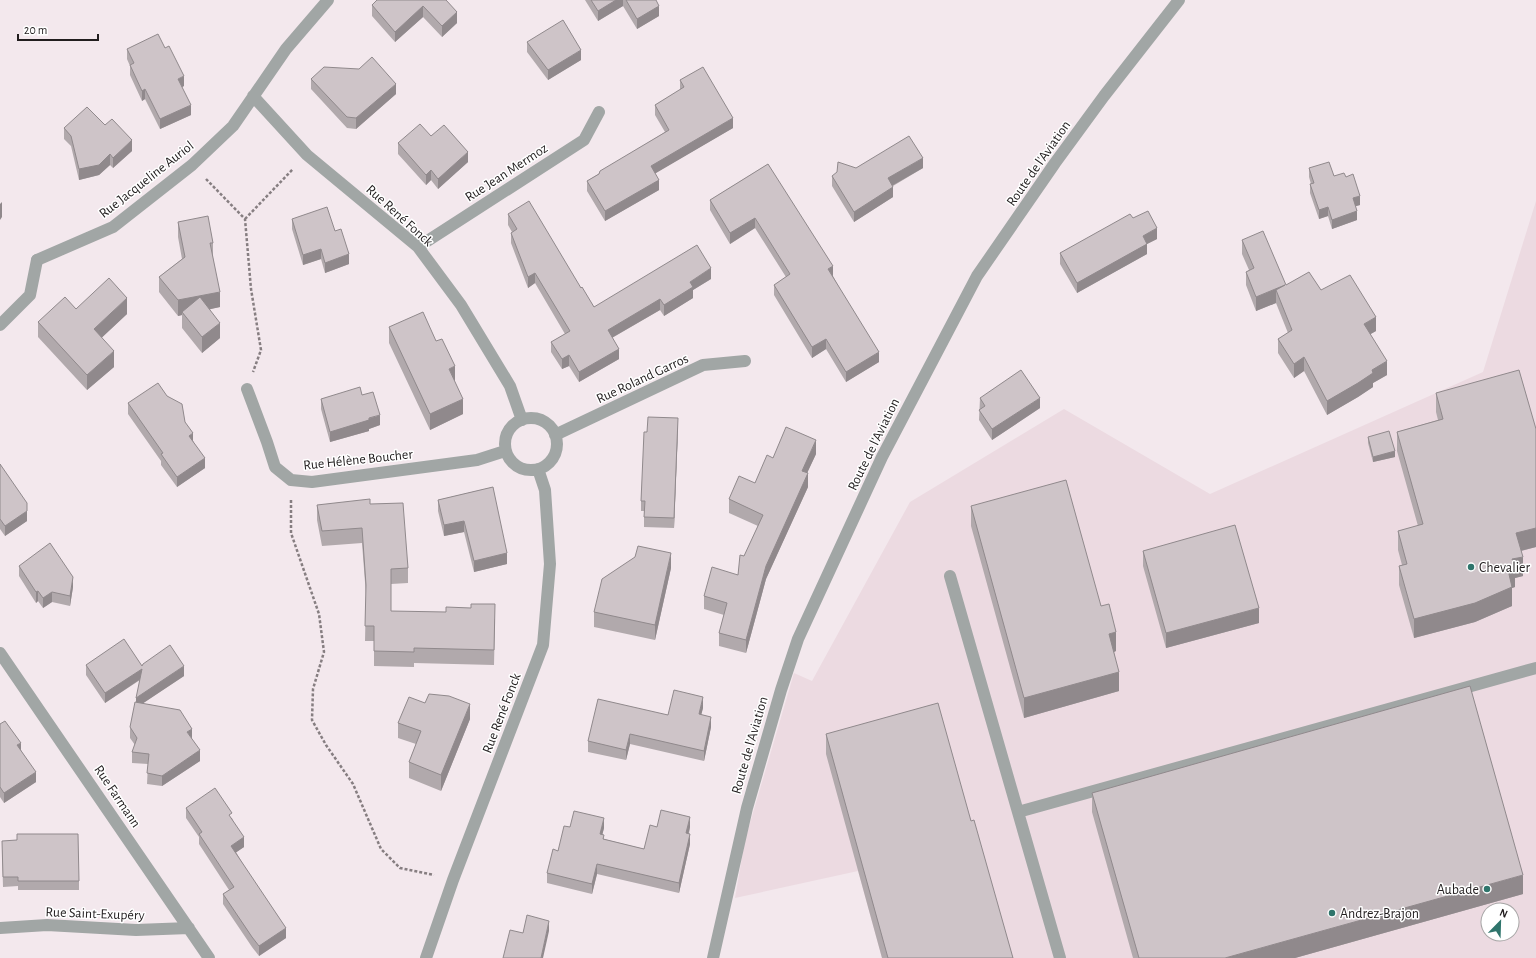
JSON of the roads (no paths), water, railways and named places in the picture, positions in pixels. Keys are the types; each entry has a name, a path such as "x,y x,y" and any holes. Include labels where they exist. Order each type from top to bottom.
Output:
{"street":[{"name":"Rue Jacqueline Auriol","path":"0,325 30,295 37,260 113,227 192,165 233,126 286,49 328,0"},
{"name":"Route de l'Aviation","path":"713,958 747,808 781,690 798,639 882,456 977,276 1055,163 1104,96 1179,0"},
{"name":"Rue René Fonck","path":"253,96 307,155 418,247 462,305 510,386 522,420"},
{"name":"Rue Jean Mermoz","path":"418,247 584,140 599,112"},
{"name":"Rue Roland Garros","path":"555,436 704,365 745,361"},
{"name":"Rue Hélène Boucher","path":"246,389 267,442 275,467 291,480 312,482 477,460 505,451"},
{"path":"535,419 548,424 555,436 557,444 556,452 549,463 538,469 528,470 518,467 510,460 505,451 505,441 508,432 514,424 522,420 535,419"},
{"name":"Rue René Fonck","path":"426,958 453,880 543,645 550,564 545,490 538,469"},
{"path":"950,576 1060,958"},
{"name":"Rue Farmann","path":"0,653 209,958"},
{"path":"1018,812 1536,668"},
{"name":"Rue Saint-Exupéry","path":"0,928 47,925 136,930 188,928"}],"place":[{"name":"Chevalier","path":"1471,567"},
{"name":"Aubade","path":"1487,889"},
{"name":"Andrez-Brajon","path":"1332,913"}]}
